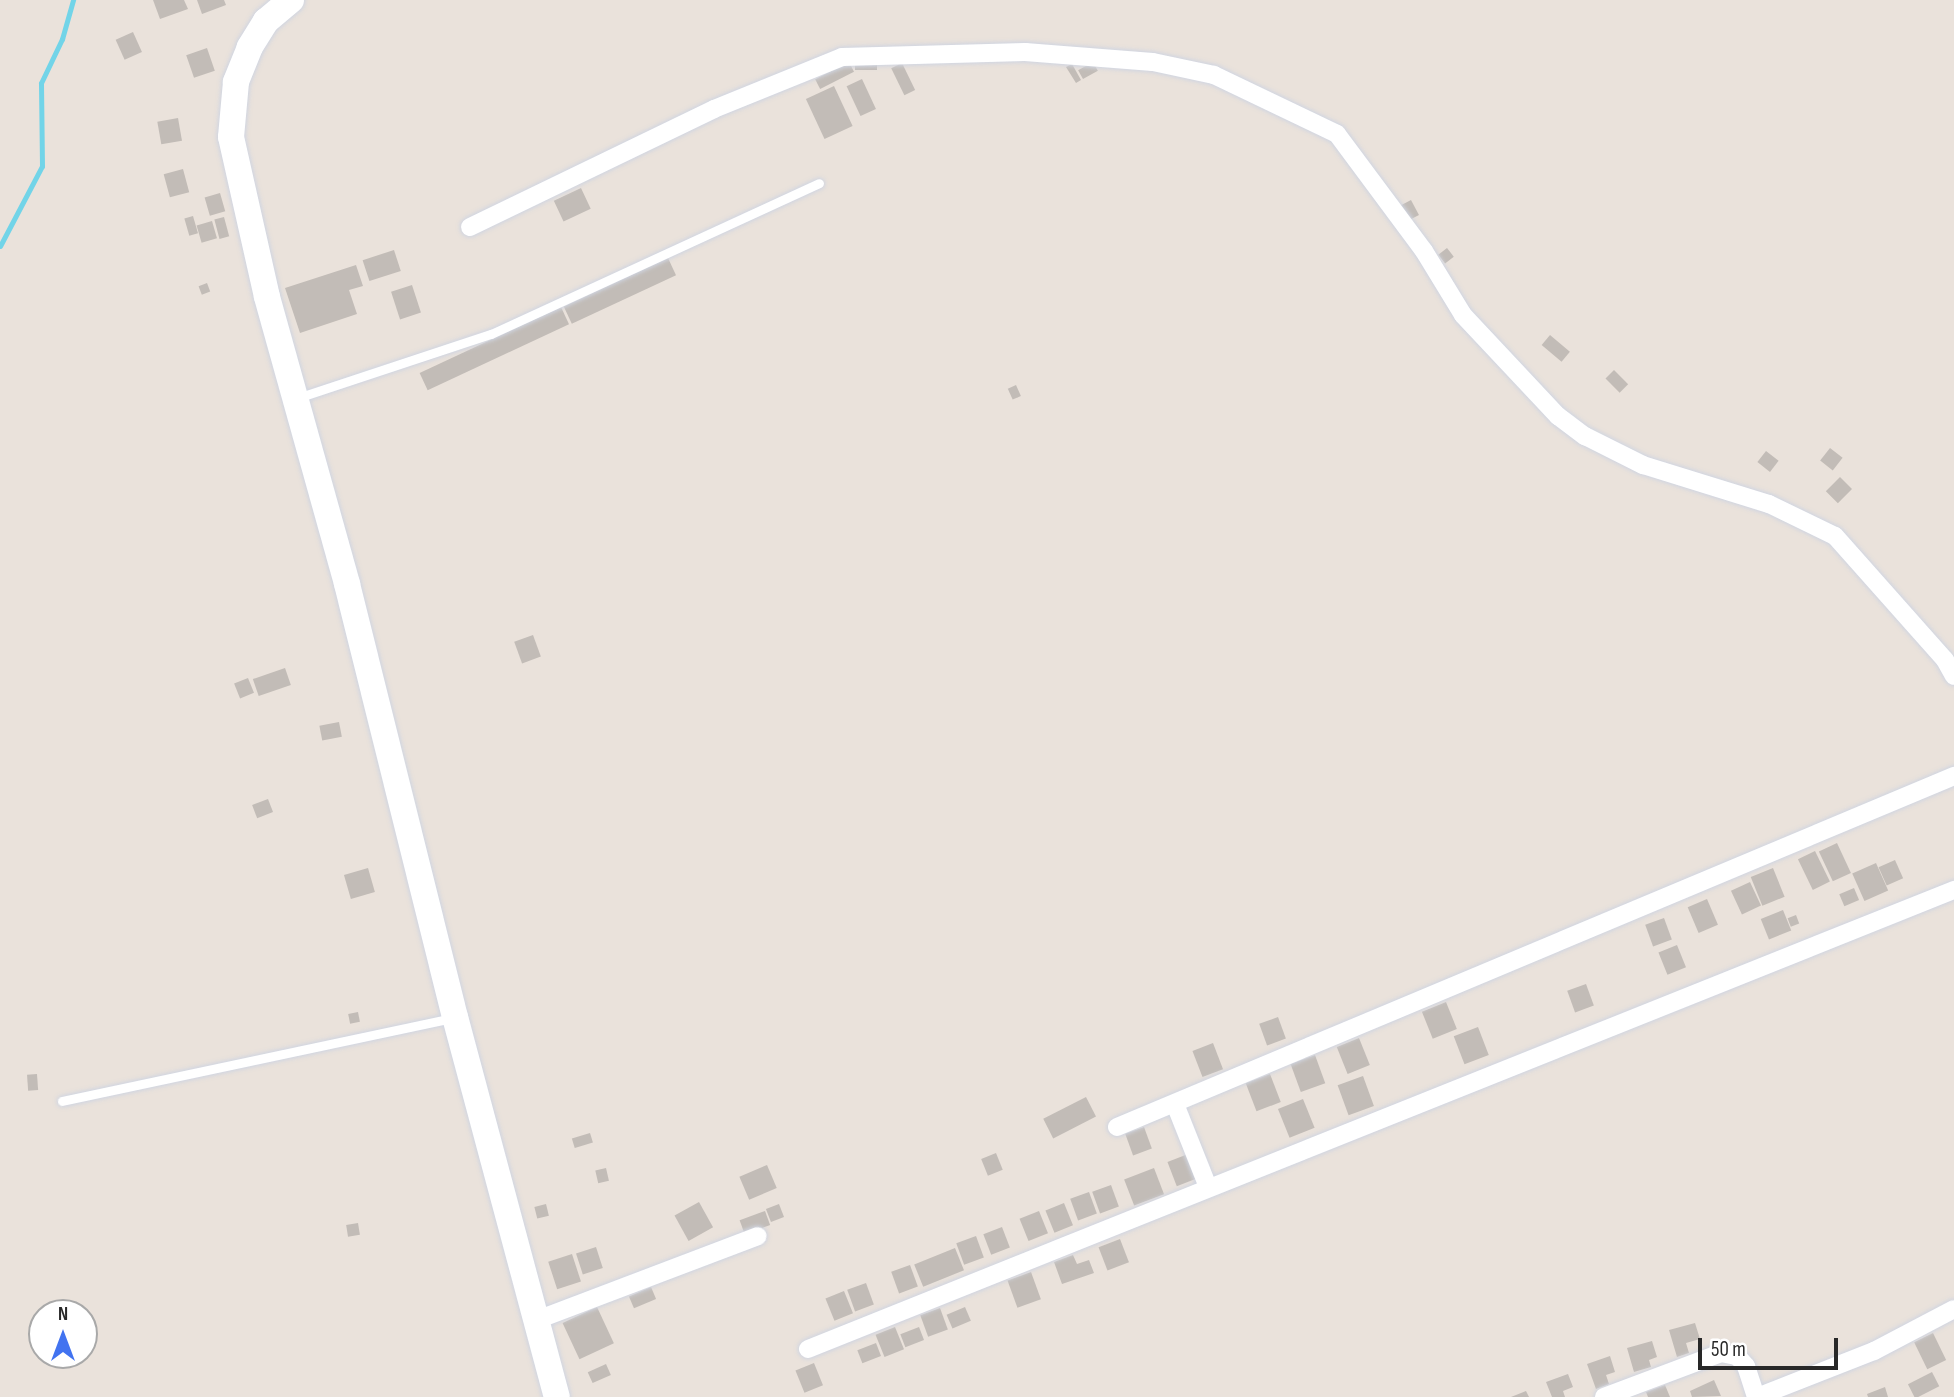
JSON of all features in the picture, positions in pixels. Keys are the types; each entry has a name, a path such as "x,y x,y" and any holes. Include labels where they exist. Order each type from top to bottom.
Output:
{"street":[{"path":"290,0 266,21 250,47 236,82 230,137 246,217 347,584 455,1017 557,1397"},
{"path":"470,227 714,109 842,57 1025,52 1153,62 1214,75 1337,134 1424,251 1462,315 1558,415 1585,436 1643,465 1769,504 1835,536 1954,676"},
{"path":"1117,1127 1954,776"},
{"path":"808,1349 1954,890"},
{"path":"1175,1104 1208,1187"},
{"path":"537,1320 758,1236"},
{"path":"1604,1397 1721,1353 1737,1356 1746,1366 1756,1397 1874,1351 1954,1309"}],"lane":[{"path":"295,398 491,334 818,183"},
{"path":"62,1101 455,1017"}],"building":[{"path":"153,0 184,0 188,9 160,19"},
{"path":"197,0 224,0 226,5 202,14"},
{"path":"133,32 142,52 125,60 116,40"},
{"path":"207,48 215,71 194,78 186,55"},
{"path":"855,61 877,61 877,70 855,70"},
{"path":"849,62 854,72 820,89 815,79"},
{"path":"1093,62 1098,71 1083,79 1078,70"},
{"path":"902,63 915,90 904,95 891,68"},
{"path":"1072,64 1081,80 1076,83 1066,67"},
{"path":"862,79 876,109 861,116 847,86"},
{"path":"834,86 853,126 824,139 806,99"},
{"path":"178,118 182,141 161,144 157,122"},
{"path":"183,169 189,192 170,197 164,174"},
{"path":"581,188 591,209 564,222 554,201"},
{"path":"220,193 225,211 210,216 205,197"},
{"path":"1411,200 1419,215 1408,221 1400,206"},
{"path":"193,216 198,233 189,236 184,218"},
{"path":"224,217 229,236 220,239 214,220"},
{"path":"212,221 217,238 202,243 197,225"},
{"path":"1447,248 1454,257 1445,263 1438,255"},
{"path":"394,250 401,271 369,281 363,260"},
{"path":"668,258 676,275 572,324 564,307"},
{"path":"356,265 363,286 349,290 357,314 300,333 285,288"},
{"path":"207,283 210,291 202,295 199,286"},
{"path":"412,285 421,313 400,319 391,292"},
{"path":"561,307 569,324 428,390 420,373"},
{"path":"1550,335 1570,352 1562,362 1542,345"},
{"path":"1614,370 1628,384 1620,393 1606,378"},
{"path":"1016,385 1021,396 1013,400 1008,389"},
{"path":"1830,448 1843,458 1833,470 1820,461"},
{"path":"1766,451 1779,461 1770,472 1757,462"},
{"path":"1840,477 1852,489 1838,503 1826,491"},
{"path":"533,635 541,657 522,663 514,642"},
{"path":"285,668 291,685 259,696 253,679"},
{"path":"248,678 254,693 240,698 234,684"},
{"path":"339,722 342,737 322,741 319,726"},
{"path":"268,799 273,812 257,818 252,805"},
{"path":"1837,843 1851,873 1833,881 1819,851"},
{"path":"1815,851 1830,882 1813,890 1798,859"},
{"path":"1895,860 1903,878 1887,886 1879,867"},
{"path":"1876,863 1888,890 1864,901 1852,874"},
{"path":"368,868 375,892 351,899 344,875"},
{"path":"1773,868 1785,897 1762,906 1751,877"},
{"path":"1750,882 1761,906 1742,914 1731,891"},
{"path":"1854,888 1859,900 1844,906 1839,894"},
{"path":"1707,899 1718,925 1699,933 1688,907"},
{"path":"1783,910 1791,930 1769,939 1761,919"},
{"path":"1796,915 1799,923 1791,927 1788,918"},
{"path":"1664,918 1672,940 1653,946 1645,925"},
{"path":"1677,945 1686,967 1667,975 1658,952"},
{"path":"1586,984 1594,1006 1575,1012 1567,991"},
{"path":"1446,1002 1457,1029 1433,1039 1422,1012"},
{"path":"358,1012 360,1022 350,1024 348,1014"},
{"path":"1278,1017 1286,1039 1267,1045 1259,1024"},
{"path":"1478,1027 1489,1055 1464,1064 1454,1036"},
{"path":"1359,1038 1370,1065 1348,1074 1337,1047"},
{"path":"1213,1043 1223,1069 1202,1077 1192,1051"},
{"path":"1315,1055 1325,1083 1301,1092 1291,1064"},
{"path":"37,1074 38,1090 28,1091 27,1075"},
{"path":"1270,1074 1281,1102 1256,1111 1246,1083"},
{"path":"1363,1076 1374,1106 1349,1115 1338,1085"},
{"path":"1086,1097 1096,1117 1053,1138 1043,1119"},
{"path":"1303,1099 1315,1128 1290,1138 1278,1109"},
{"path":"1144,1127 1152,1149 1133,1155 1125,1134"},
{"path":"590,1133 593,1143 575,1148 572,1139"},
{"path":"996,1153 1003,1170 988,1176 981,1159"},
{"path":"1188,1154 1197,1178 1177,1186 1167,1162"},
{"path":"767,1165 777,1188 749,1200 739,1177"},
{"path":"606,1168 609,1181 598,1183 595,1170"},
{"path":"1154,1168 1164,1194 1134,1206 1124,1179"},
{"path":"1111,1185 1119,1207 1100,1213 1092,1192"},
{"path":"1089,1192 1097,1214 1078,1220 1070,1199"},
{"path":"699,1202 713,1227 689,1241 675,1216"},
{"path":"1064,1203 1073,1225 1054,1233 1045,1210"},
{"path":"546,1204 549,1216 537,1219 534,1207"},
{"path":"779,1204 784,1217 771,1222 766,1209"},
{"path":"765,1211 770,1225 745,1234 740,1220"},
{"path":"1039,1211 1048,1233 1029,1241 1020,1219"},
{"path":"358,1223 360,1235 348,1237 346,1225"},
{"path":"1002,1227 1010,1248 991,1255 983,1234"},
{"path":"976,1236 984,1258 964,1265 956,1243"},
{"path":"1120,1239 1129,1262 1107,1271 1099,1247"},
{"path":"596,1247 603,1268 583,1274 576,1253"},
{"path":"955,1248 964,1270 923,1287 914,1264"},
{"path":"572,1254 581,1282 557,1289 548,1262"},
{"path":"1073,1255 1077,1264 1089,1260 1094,1273 1062,1284 1054,1262"},
{"path":"910,1265 918,1287 899,1293 891,1272"},
{"path":"1031,1272 1041,1299 1017,1308 1008,1281"},
{"path":"866,1283 874,1305 855,1311 847,1290"},
{"path":"651,1287 656,1299 634,1308 629,1296"},
{"path":"844,1291 853,1313 834,1321 825,1298"},
{"path":"597,1307 614,1343 579,1359 563,1323"},
{"path":"965,1307 971,1321 952,1329 947,1315"},
{"path":"940,1308 948,1330 928,1337 920,1315"},
{"path":"1695,1323 1700,1339 1686,1343 1689,1353 1677,1357 1669,1330"},
{"path":"895,1327 904,1349 885,1357 876,1335"},
{"path":"919,1327 924,1340 905,1347 900,1334"},
{"path":"1933,1333 1946,1360 1927,1369 1914,1342"},
{"path":"1652,1341 1657,1357 1649,1360 1651,1367 1634,1372 1627,1348"},
{"path":"876,1343 881,1356 862,1363 857,1350"},
{"path":"1610,1356 1615,1372 1606,1375 1609,1384 1596,1389 1587,1364"},
{"path":"814,1363 823,1385 804,1393 795,1370"},
{"path":"606,1364 611,1375 593,1383 588,1372"},
{"path":"1932,1372 1939,1386 1914,1397 1908,1384"},
{"path":"1568,1374 1573,1387 1563,1391 1565,1397 1552,1397 1546,1382"},
{"path":"1714,1380 1721,1396 1692,1397 1690,1391"},
{"path":"1665,1385 1670,1397 1648,1397 1646,1392"},
{"path":"1885,1387 1888,1397 1868,1397 1867,1394"},
{"path":"1526,1391 1529,1397 1511,1397"}],"waterway":[{"path":"0,246 42,166 41,83 62,39 73,0"}]}
